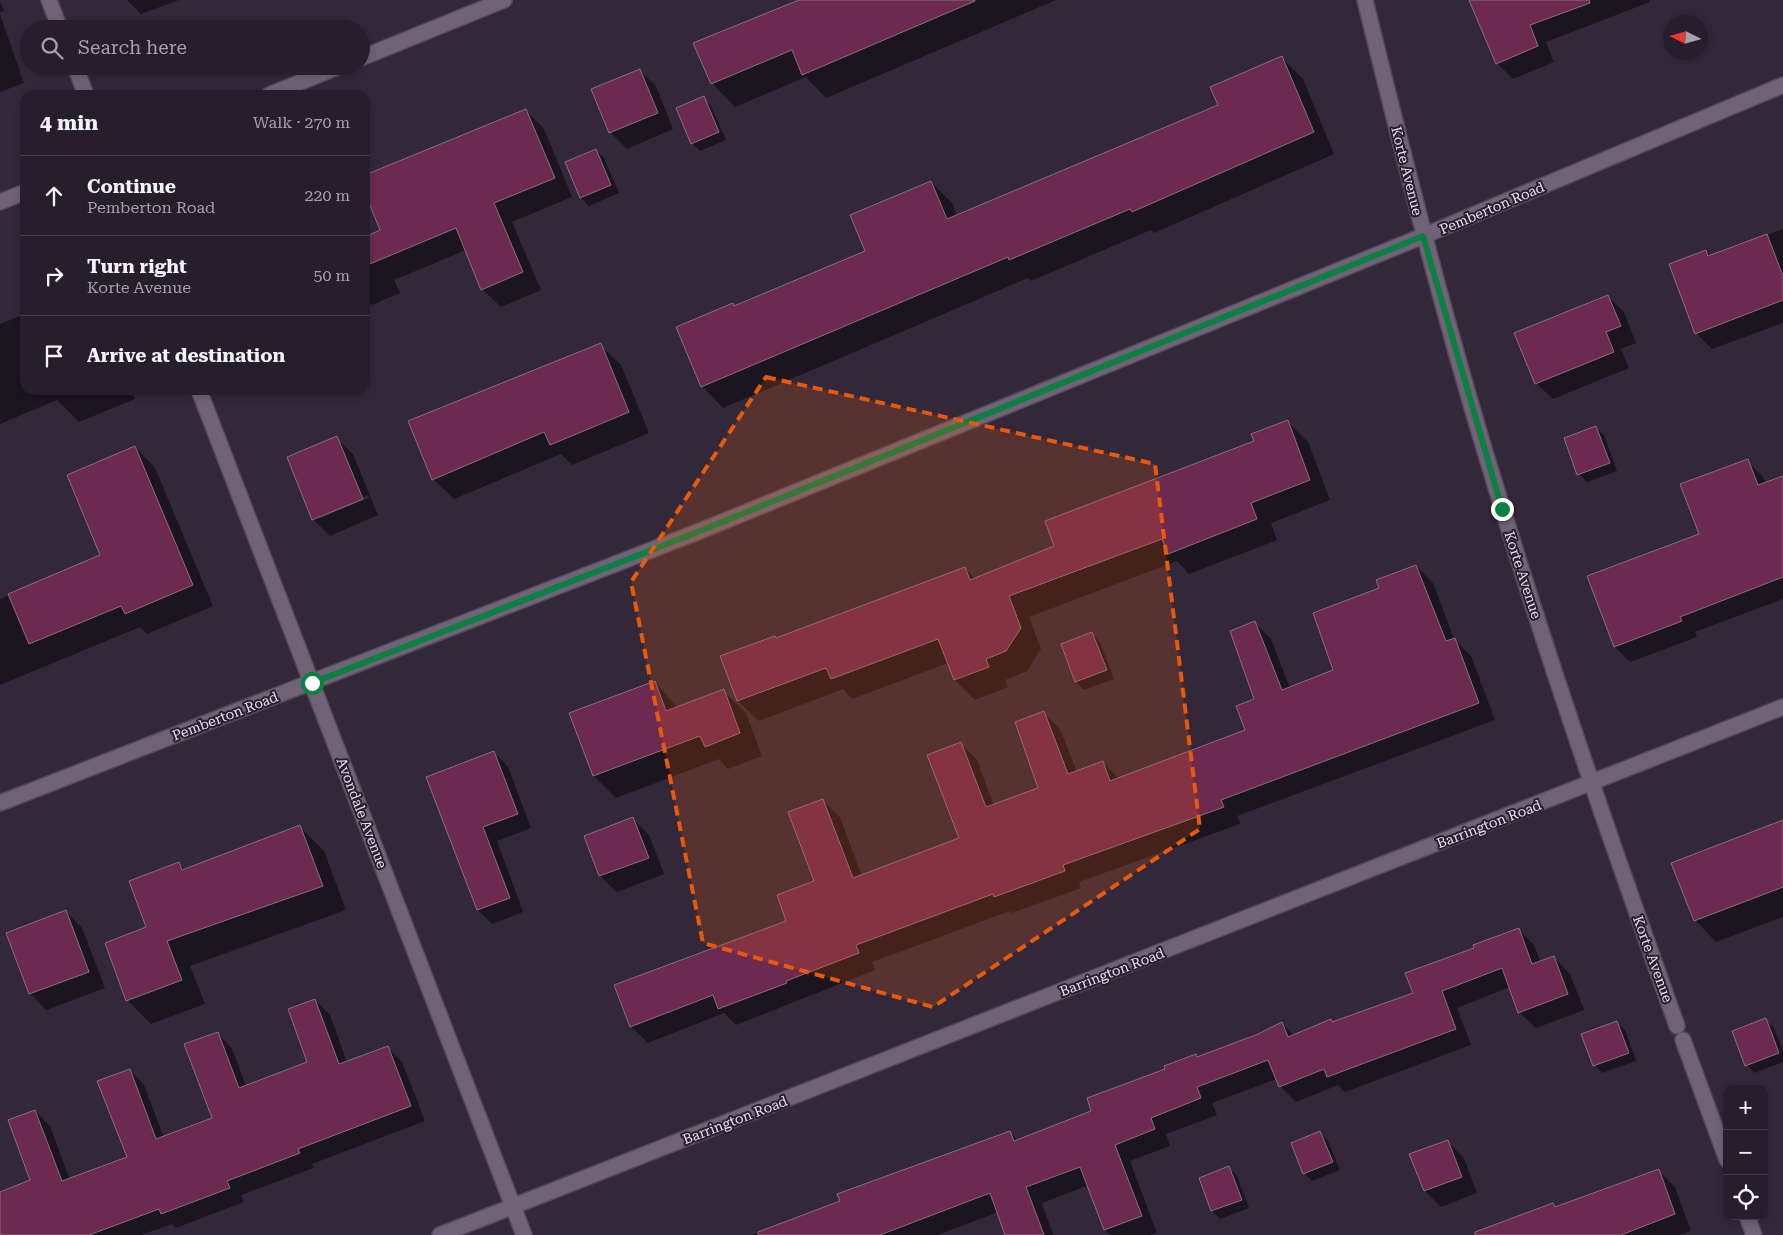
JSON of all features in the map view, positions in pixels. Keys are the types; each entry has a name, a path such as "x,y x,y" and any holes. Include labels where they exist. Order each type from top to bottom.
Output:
{"street":[{"path":"49,0 57,20"},
{"path":"370,54 504,0"},
{"name":"Korte Avenue","path":"1365,0 1423,236 1502,509 1591,784 1677,1026"},
{"path":"78,75 84,90"},
{"path":"281,90 318,75"},
{"name":"Pemberton Road","path":"0,803 700,531 1423,236 1783,85"},
{"path":"0,202 20,194"},
{"name":"Avondale Avenue","path":"201,395 524,1235"},
{"name":"Barrington Road","path":"440,1235 1783,707"},
{"path":"1683,1040 1723,1149"},
{"path":"1748,1220 1754,1235"}],"highlighted area":[{"path":"766,377 1155,464 1200,829 933,1007 703,943 631,582"}],"building":[{"path":"799,0 975,1 802,75 792,50 711,84 693,43"},
{"path":"1469,0 1589,0 1590,3 1530,25 1538,46 1496,64"},
{"path":"1282,56 1314,132 1132,212 1130,209 1009,260 1008,257 701,387 676,327 733,303 734,306 865,251 850,215 931,181 947,219 1218,105 1210,87"},
{"path":"640,69 658,113 609,133 591,89"},
{"path":"704,96 719,132 691,144 676,108"},
{"path":"526,109 555,178 494,203 523,272 481,290 456,228 370,264 370,235 380,230 370,205 370,173"},
{"path":"596,149 611,185 580,198 565,162"},
{"path":"1767,234 1783,276 1783,300 1695,334 1669,264 1706,250 1708,256"},
{"path":"1608,295 1621,326 1606,332 1614,352 1535,384 1514,333"},
{"path":"601,343 629,412 550,445 544,432 432,480 408,421"},
{"path":"1288,420 1310,480 1251,503 1257,519 1168,554 1162,539 1009,596 1021,628 1006,651 986,659 989,667 954,680 938,639 831,679 826,668 737,701 720,656 775,636 776,638 965,567 970,580 1054,546 1045,521 1254,441 1251,434"},
{"path":"1596,426 1610,463 1577,475 1564,438"},
{"path":"337,436 363,499 312,520 287,457"},
{"path":"135,446 193,585 125,614 121,606 29,644 8,594 100,555 67,475"},
{"path":"1748,459 1758,485 1783,476 1783,577 1680,617 1682,621 1614,647 1587,576 1699,534 1680,484"},
{"path":"1416,565 1446,641 1455,638 1479,703 1221,800 1224,807 1063,865 1065,871 994,897 993,894 856,945 859,953 786,981 787,983 718,1009 713,995 630,1027 614,985 786,921 777,895 814,881 788,812 823,799 853,878 959,838 927,755 961,742 986,807 1038,788 1015,722 1044,711 1068,774 1103,761 1110,781 1245,730 1236,706 1254,699 1230,631 1255,621 1282,690 1333,670 1313,613 1379,588 1376,580"},
{"path":"1092,632 1107,670 1075,682 1061,644"},
{"path":"655,681 666,711 724,689 740,733 705,747 700,736 593,776 569,713"},
{"path":"494,751 518,814 483,827 510,898 477,910 426,777"},
{"path":"633,817 649,858 599,876 584,836"},
{"path":"1783,820 1783,887 1694,921 1671,863"},
{"path":"300,825 323,886 167,941 182,980 126,1001 105,943 146,927 129,881 179,862 182,870"},
{"path":"66,910 89,972 29,994 6,933"},
{"path":"1519,928 1532,964 1554,956 1568,994 1518,1013 1502,968 1442,991 1456,1029 1327,1077 1324,1069 1279,1087 1268,1060 1197,1087 1201,1098 1151,1118 1155,1129 1115,1145 1142,1216 1104,1230 1080,1167 1026,1187 1044,1235 1005,1235 990,1193 880,1235 758,1235 758,1232 840,1201 837,1194 1010,1131 1014,1141 1091,1111 1087,1098 1165,1069 1164,1066 1196,1054 1197,1057 1258,1034 1282,1022 1288,1037 1331,1019 1332,1022 1413,993 1405,973 1474,948 1473,945"},
{"path":"315,999 339,1064 388,1046 411,1106 298,1149 300,1153 227,1181 230,1188 161,1214 159,1209 89,1235 0,1235 0,1192 30,1180 8,1120 35,1110 62,1181 127,1157 97,1081 130,1069 156,1139 212,1118 184,1044 218,1032 239,1088 307,1062 288,1009"},
{"path":"1766,1018 1779,1053 1745,1066 1732,1031"},
{"path":"1617,1021 1629,1053 1593,1066 1581,1034"},
{"path":"1320,1131 1333,1162 1303,1174 1291,1143"},
{"path":"1448,1140 1462,1177 1424,1191 1409,1154"},
{"path":"1229,1166 1242,1200 1211,1211 1199,1178"},
{"path":"1659,1169 1675,1214 1621,1235 1475,1235 1475,1232 1553,1203 1555,1207"}],"route":[{"path":"312,683 700,531 1423,236 1502,509"}]}
